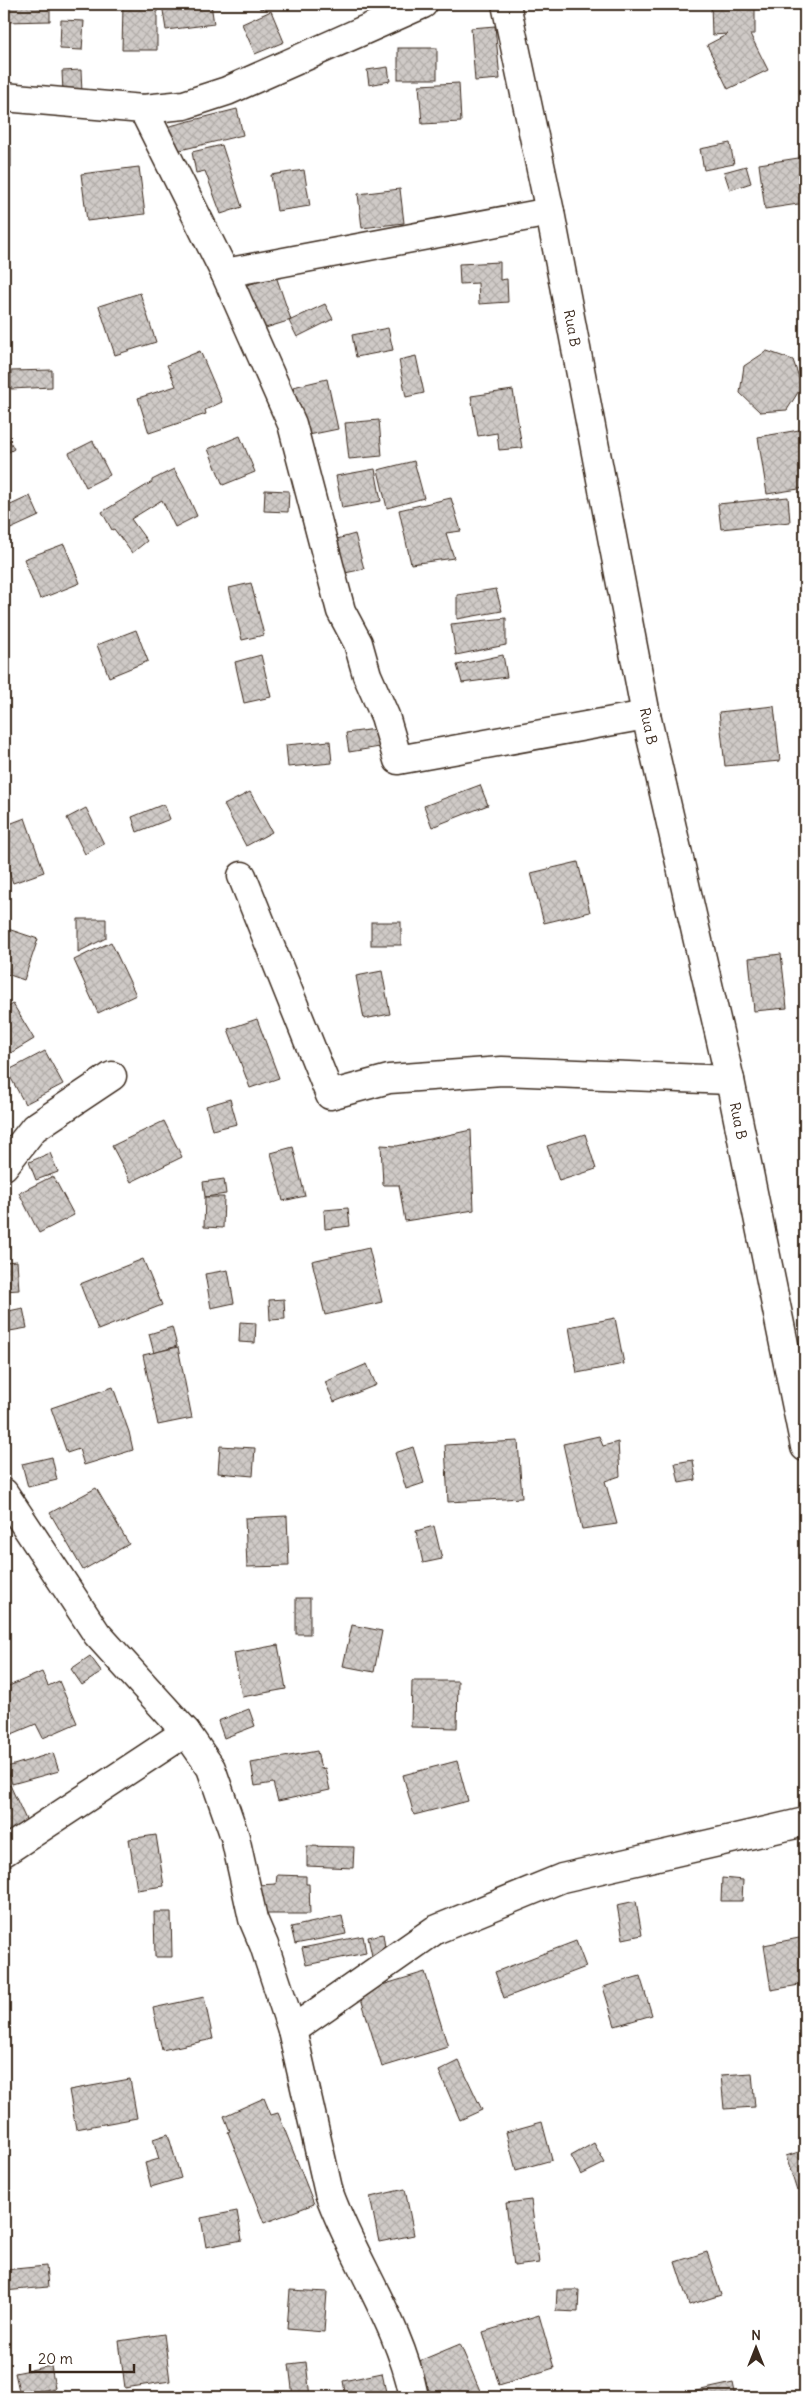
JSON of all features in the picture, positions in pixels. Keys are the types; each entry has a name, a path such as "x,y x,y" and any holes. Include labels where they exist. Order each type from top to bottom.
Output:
{"street":[{"path":"4,97 143,110 184,105 227,91 423,4"},
{"name":"Rua B","path":"506,4 550,212 646,715 730,1080 805,1447"},
{"path":"143,110 225,273 292,424 341,611 358,643 367,675 385,716 398,760 646,715"},
{"path":"225,273 550,212"},
{"path":"242,876 330,1095 389,1079 502,1071 730,1080"},
{"path":"4,1166 34,1128 112,1076"},
{"path":"4,1493 97,1634 186,1732 211,1768 232,1828 253,1919 264,1945 292,2030 329,2194 337,2216 390,2323 414,2397"},
{"path":"4,1852 186,1732"},
{"path":"292,2030 435,1930 562,1878 805,1822"}],"building":[{"path":"5,4 50,4 50,21 5,22"},
{"path":"123,4 157,4 157,50 122,50"},
{"path":"162,4 211,4 214,24 166,30"},
{"path":"259,4 282,4 260,9"},
{"path":"711,4 755,4 755,34 750,34 768,70 728,89 707,45 728,34 712,35"},
{"path":"271,11 284,42 255,54 242,24"},
{"path":"61,20 84,21 82,50 60,49"},
{"path":"495,26 500,79 475,81 471,28"},
{"path":"398,48 437,48 437,79 398,79"},
{"path":"388,67 390,81 369,85 367,70"},
{"path":"81,70 82,93 63,93 62,71"},
{"path":"459,83 461,122 422,124 419,85"},
{"path":"237,109 243,135 172,152 166,127"},
{"path":"730,143 734,164 704,170 700,149"},
{"path":"222,145 242,207 221,214 205,171 196,173 192,152"},
{"path":"4,147 11,147 11,167 8,167 9,183 4,184"},
{"path":"805,157 805,203 765,209 759,164"},
{"path":"746,166 751,183 730,190 724,172"},
{"path":"139,167 145,214 87,221 81,174"},
{"path":"304,170 310,206 277,211 271,175"},
{"path":"400,189 404,223 362,228 358,194"},
{"path":"500,262 500,280 507,279 508,302 479,304 478,283 460,284 459,264"},
{"path":"276,276 291,320 256,331 241,287"},
{"path":"140,293 156,342 115,355 99,306"},
{"path":"325,304 333,319 297,337 289,321"},
{"path":"388,328 393,350 356,357 352,335"},
{"path":"200,351 222,402 205,410 206,414 149,433 138,398 176,386 167,365"},
{"path":"767,351 793,360 802,386 787,410 760,412 740,393 744,366"},
{"path":"416,356 424,393 406,397 399,360"},
{"path":"52,370 52,387 11,389 11,371"},
{"path":"327,379 338,429 304,436 293,387"},
{"path":"513,390 522,448 499,450 497,433 478,436 471,396"},
{"path":"379,420 382,456 349,459 345,423"},
{"path":"805,429 805,488 767,494 758,437"},
{"path":"4,430 14,449 4,455"},
{"path":"240,436 255,472 223,485 208,449"},
{"path":"93,441 110,475 86,487 69,453"},
{"path":"414,461 424,498 387,508 378,470"},
{"path":"174,469 197,516 175,527 162,500 131,519 147,541 132,553 114,529 112,530 102,512 152,482 152,480"},
{"path":"375,469 381,501 342,508 336,476"},
{"path":"265,490 289,491 288,512 264,511"},
{"path":"30,496 39,516 4,532 4,508"},
{"path":"788,497 790,522 721,529 718,504"},
{"path":"451,498 461,531 446,533 454,558 411,564 399,510"},
{"path":"355,534 364,569 345,573 337,539"},
{"path":"64,544 80,583 40,599 24,559"},
{"path":"251,583 264,635 242,640 229,588"},
{"path":"496,589 502,611 457,619 457,595"},
{"path":"506,618 506,645 456,655 451,624"},
{"path":"136,630 148,661 109,677 97,645"},
{"path":"261,655 271,697 244,703 235,662"},
{"path":"503,655 507,677 462,683 457,665"},
{"path":"774,706 780,761 725,766 719,712"},
{"path":"383,728 386,746 349,752 346,733"},
{"path":"330,741 332,763 288,767 286,745"},
{"path":"480,785 488,805 432,827 424,806"},
{"path":"250,792 272,832 246,846 224,805"},
{"path":"164,804 170,819 137,832 132,817"},
{"path":"86,808 104,844 85,854 67,818"},
{"path":"25,818 44,872 13,883 4,858 4,826"},
{"path":"578,862 590,912 544,923 531,873"},
{"path":"78,919 106,919 106,938 78,952"},
{"path":"371,922 401,922 401,945 371,945"},
{"path":"8,929 38,939 24,980 4,973 4,942"},
{"path":"111,942 136,995 98,1013 74,960"},
{"path":"781,954 787,1008 754,1011 749,958"},
{"path":"382,971 390,1014 364,1019 356,976"},
{"path":"13,1004 34,1039 4,1057 4,1010"},
{"path":"257,1019 279,1078 250,1088 228,1029"},
{"path":"45,1051 63,1084 25,1104 7,1071"},
{"path":"230,1099 237,1124 212,1130 206,1106"},
{"path":"164,1121 182,1157 131,1182 112,1146"},
{"path":"471,1130 474,1210 405,1221 399,1185 383,1185 381,1145 397,1146"},
{"path":"585,1134 596,1169 559,1181 547,1146"},
{"path":"293,1147 305,1196 283,1201 271,1153"},
{"path":"50,1153 58,1172 36,1180 29,1162"},
{"path":"53,1176 74,1215 39,1233 19,1193"},
{"path":"224,1179 226,1194 205,1197 203,1182"},
{"path":"205,1197 224,1197 223,1228 204,1227"},
{"path":"348,1208 350,1226 325,1229 324,1210"},
{"path":"369,1248 382,1302 325,1315 312,1261"},
{"path":"143,1259 162,1305 98,1330 80,1284"},
{"path":"17,1261 19,1290 4,1291 4,1262"},
{"path":"228,1270 234,1303 211,1308 205,1274"},
{"path":"284,1299 285,1319 270,1320 269,1300"},
{"path":"23,1308 27,1328 4,1332 4,1312"},
{"path":"615,1318 624,1364 577,1373 569,1327"},
{"path":"240,1322 256,1323 255,1343 239,1342"},
{"path":"172,1327 177,1346 154,1353 149,1334"},
{"path":"178,1347 192,1418 158,1425 143,1355"},
{"path":"367,1364 376,1385 334,1402 325,1382"},
{"path":"113,1387 129,1432 133,1450 84,1465 79,1449 67,1453 51,1408"},
{"path":"599,1436 603,1446 618,1442 620,1476 605,1481 617,1524 582,1529 563,1444"},
{"path":"518,1441 522,1498 448,1502 445,1445"},
{"path":"220,1446 255,1448 253,1476 218,1473"},
{"path":"413,1447 424,1483 406,1489 395,1453"},
{"path":"52,1457 57,1480 28,1487 22,1464"},
{"path":"693,1460 696,1480 679,1483 675,1463"},
{"path":"96,1488 129,1544 83,1570 50,1513"},
{"path":"287,1516 289,1566 247,1567 245,1518"},
{"path":"434,1526 442,1559 423,1563 416,1531"},
{"path":"296,1598 310,1598 310,1634 296,1634"},
{"path":"352,1625 382,1631 374,1672 343,1666"},
{"path":"278,1645 286,1689 242,1697 234,1653"},
{"path":"90,1656 102,1672 82,1685 71,1669"},
{"path":"42,1672 48,1686 59,1681 77,1723 43,1738 36,1724 7,1736 4,1729 4,1688"},
{"path":"412,1681 458,1681 457,1728 411,1727"},
{"path":"249,1709 255,1726 224,1738 218,1721"},
{"path":"317,1751 321,1769 325,1768 330,1790 278,1801 273,1783 255,1786 251,1763"},
{"path":"53,1753 59,1771 12,1784 7,1767"},
{"path":"457,1761 468,1801 414,1815 403,1775"},
{"path":"10,1785 28,1824 4,1835 4,1788"},
{"path":"156,1835 164,1886 137,1890 129,1839"},
{"path":"307,1846 354,1847 353,1868 307,1866"},
{"path":"277,1875 306,1876 306,1884 309,1884 310,1914 257,1914 257,1885 276,1884"},
{"path":"722,1878 743,1880 742,1901 721,1901"},
{"path":"636,1901 642,1935 623,1939 617,1905"},
{"path":"154,1912 171,1912 172,1957 155,1957"},
{"path":"342,1916 346,1934 295,1944 291,1927"},
{"path":"383,1934 386,1954 372,1956 368,1937"},
{"path":"363,1936 366,1953 306,1965 302,1948"},
{"path":"804,1937 805,1984 771,1990 764,1945"},
{"path":"576,1941 586,1967 504,1998 495,1972"},
{"path":"425,1972 448,2047 382,2067 359,1992"},
{"path":"640,1976 652,2015 615,2026 603,1987"},
{"path":"204,1997 213,2039 162,2050 153,2008"},
{"path":"459,2061 482,2110 460,2120 439,2071"},
{"path":"752,2073 755,2107 724,2109 721,2075"},
{"path":"130,2079 137,2118 76,2129 69,2090"},
{"path":"264,2098 271,2115 278,2113 314,2204 264,2223 228,2132 230,2131 224,2116"},
{"path":"542,2122 552,2160 516,2170 506,2132"},
{"path":"168,2134 181,2178 151,2187 145,2163 159,2159 153,2139"},
{"path":"594,2143 605,2163 581,2175 571,2156"},
{"path":"805,2150 805,2188 797,2191 786,2156"},
{"path":"405,2189 414,2235 379,2242 370,2197"},
{"path":"531,2200 539,2263 514,2266 506,2203"},
{"path":"237,2211 242,2240 206,2247 201,2218"},
{"path":"707,2252 721,2295 689,2305 675,2262"},
{"path":"46,2266 48,2287 4,2291 4,2270"},
{"path":"290,2290 327,2292 324,2332 287,2329"},
{"path":"557,2290 579,2290 578,2312 556,2311"},
{"path":"539,2315 554,2368 499,2385 483,2332"},
{"path":"164,2334 170,2381 125,2388 119,2341"},
{"path":"460,2344 481,2393 470,2397 432,2397 417,2362"},
{"path":"306,2362 310,2397 293,2397 289,2364"},
{"path":"51,2366 55,2388 20,2395 15,2373"},
{"path":"382,2373 387,2397 346,2397 343,2381"},
{"path":"733,2383 736,2397 669,2397"}]}
